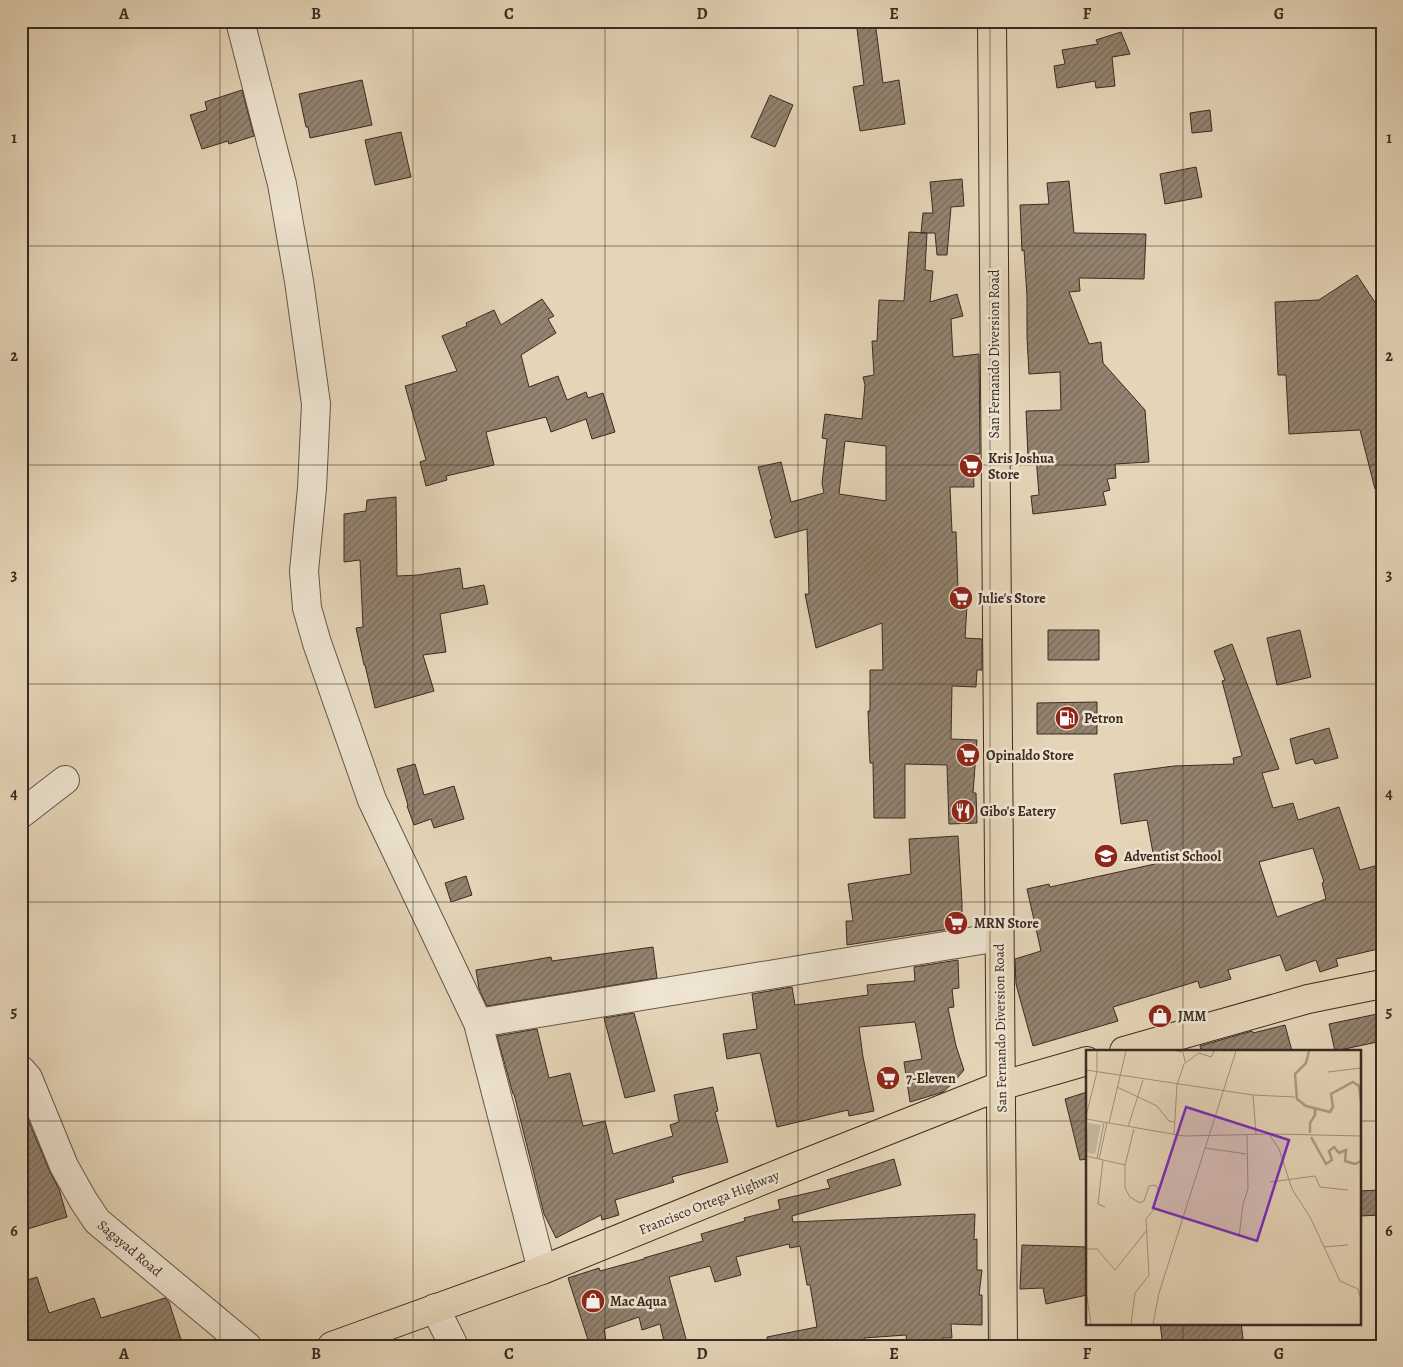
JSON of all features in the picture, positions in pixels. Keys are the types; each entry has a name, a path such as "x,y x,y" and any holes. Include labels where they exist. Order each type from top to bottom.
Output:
{"main road":[{"name":"San Fernando Diversion Road","path":"992,21 1003,1346"},
{"path":"1128,1050 1308,999 1382,984"},
{"name":"Francisco Ortega Highway","path":"332,1346 542,1270 1000,1086 1086,1061"}],"street":[{"path":"240,21 282,184 299,281 316,404 312,488 304,571 307,608 317,643 372,800 478,1023 542,1270"},
{"path":"21,814 65,780"},
{"path":"478,1023 999,937"},
{"name":"Sagayad Road","path":"21,1070 28,1078 64,1166 97,1221 247,1346"},
{"path":"435,1308 454,1346"}],"building":[{"path":"856,21 875,21 883,83 899,80 905,124 860,131 853,87 864,85"},
{"path":"1121,32 1130,54 1112,57 1115,86 1096,88 1095,81 1057,88 1054,66 1065,64 1062,50 1098,44 1096,40"},
{"path":"362,80 372,125 310,138 299,94"},
{"path":"242,90 254,136 229,144 228,141 202,149 190,115 207,110 205,102"},
{"path":"770,95 793,105 775,147 751,137"},
{"path":"1210,110 1212,131 1192,133 1190,113"},
{"path":"401,132 411,177 375,185 365,140"},
{"path":"1196,167 1202,197 1165,204 1160,174"},
{"path":"962,179 964,206 951,207 947,255 937,255 935,233 921,233 923,213 933,213 930,182"},
{"path":"1069,181 1074,233 1146,234 1144,279 1079,278 1080,291 1069,292 1089,344 1101,342 1103,363 1145,410 1149,462 1115,464 1116,478 1107,479 1110,490 1103,492 1106,505 1033,514 1031,496 1039,495 1036,456 1028,457 1026,411 1061,410 1060,372 1029,374 1027,296 1024,250 1022,251 1020,205 1049,204 1047,183"},
{"path":"909,232 927,233 925,270 933,271 930,302 957,294 963,316 951,319 953,357 979,354 980,454 973,454 974,487 950,487 952,532 956,532 958,589 968,589 965,638 982,639 982,670 977,670 976,687 952,686 951,739 977,740 973,793 976,793 977,823 949,824 947,765 905,764 905,818 874,818 873,763 870,763 868,711 870,711 870,670 883,670 882,623 816,648 805,594 809,594 807,529 775,538 770,520 772,519 758,467 781,462 791,502 824,493 822,483 827,439 822,438 825,414 862,419 865,385 863,377 874,375 872,341 877,341 879,300 904,301","holes":["845,441 886,446 886,501 839,494"]},
{"path":"1357,275 1382,313 1382,488 1375,489 1360,430 1289,434 1286,375 1278,375 1275,302 1319,300"},
{"path":"542,299 554,316 548,319 556,333 521,355 529,387 558,376 567,400 586,392 588,398 603,393 615,432 592,439 586,419 551,432 546,417 486,432 494,465 446,476 447,480 426,486 420,462 426,460 405,386 457,371 442,336 467,326 466,323 494,310 501,325"},
{"path":"396,497 397,576 418,575 460,568 463,589 484,585 488,604 440,614 446,652 423,655 434,691 375,708 356,628 363,627 360,560 344,562 344,514 366,511 367,500"},
{"path":"1048,630 1099,630 1099,660 1048,660"},
{"path":"1300,630 1311,677 1277,685 1267,638"},
{"path":"1232,644 1279,769 1262,773 1273,808 1293,803 1298,820 1339,807 1360,870 1382,864 1382,891 1378,892 1382,910 1382,948 1336,959 1338,966 1320,972 1316,960 1286,971 1280,955 1228,970 1231,979 1200,988 1198,981 1113,1007 1118,1021 1033,1046 1016,984 1015,959 1041,951 1027,889 1049,884 1050,887 1155,864 1147,820 1121,824 1114,774 1174,766 1234,764 1233,758 1242,756 1222,681 1225,680 1214,651","holes":["1313,848 1324,882 1322,883 1326,899 1277,917 1259,862"]},
{"name":"Petron","path":"1097,702 1097,734 1037,734 1037,703"},
{"path":"1329,728 1338,758 1315,764 1313,759 1296,764 1290,739"},
{"path":"415,764 424,795 454,786 464,819 434,828 431,819 414,825 397,769"},
{"path":"958,836 962,927 847,945 846,921 853,921 848,884 911,874 909,839"},
{"path":"466,876 472,895 451,902 445,883"},
{"path":"653,947 657,978 487,1006 479,989 476,970 551,957 552,961"},
{"path":"958,960 959,988 952,989 954,1007 948,1008 956,1046 964,1070 943,1092 910,1102 904,1062 922,1059 915,1022 859,1027 874,1111 849,1116 848,1110 777,1127 760,1053 727,1059 723,1034 757,1029 752,994 792,987 795,1005 868,995 867,985 915,981 914,967"},
{"path":"634,1013 655,1091 625,1098 604,1018"},
{"path":"1382,1013 1382,1041 1335,1050 1329,1024"},
{"path":"1285,1025 1292,1050 1201,1050 1200,1046 1252,1031 1253,1033"},
{"path":"537,1029 549,1078 570,1073 583,1126 605,1121 613,1154 673,1136 670,1125 679,1122 674,1095 713,1087 718,1111 715,1112 728,1162 672,1177 674,1182 615,1200 619,1215 602,1220 601,1215 556,1238 544,1214 514,1094 497,1036"},
{"path":"1086,1092 1086,1159 1080,1160 1065,1099"},
{"path":"21,1103 59,1189 67,1217 21,1231"},
{"path":"894,1159 901,1185 792,1216 793,1222 975,1214 974,1240 977,1239 977,1270 982,1270 979,1295 982,1295 982,1325 951,1324 952,1338 942,1338 942,1346 907,1346 906,1335 864,1338 865,1342 844,1346 768,1346 767,1337 817,1327 810,1285 807,1285 800,1246 790,1248 789,1244 736,1257 741,1275 715,1282 710,1266 669,1277 688,1346 665,1346 660,1324 642,1330 639,1317 604,1329 607,1346 590,1346 568,1278 599,1268 600,1271 644,1259 703,1241 701,1234 745,1221 744,1218 780,1209 778,1200 830,1188 827,1180"},
{"path":"1382,1190 1382,1215 1360,1216 1360,1191"},
{"path":"1022,1245 1086,1247 1086,1295 1046,1304 1043,1288 1020,1289"},
{"path":"37,1277 49,1313 94,1298 101,1318 165,1298 169,1302 183,1346 26,1346 21,1330 21,1282"},
{"path":"1160,1324 1241,1324 1244,1346 1163,1346"}],"place":[{"name":"Kris Joshua Store","path":"971,466"},
{"name":"Julie's Store","path":"961,598"},
{"name":"Petron","path":"1067,718"},
{"name":"Opinaldo Store","path":"968,755"},
{"name":"Gibo's Eatery","path":"963,811"},
{"name":"Adventist School","path":"1106,856"},
{"name":"MRN Store","path":"956,923"},
{"name":"JMM","path":"1160,1016"},
{"name":"7-Eleven","path":"888,1078"},
{"name":"Mac Aqua","path":"593,1301"}]}
